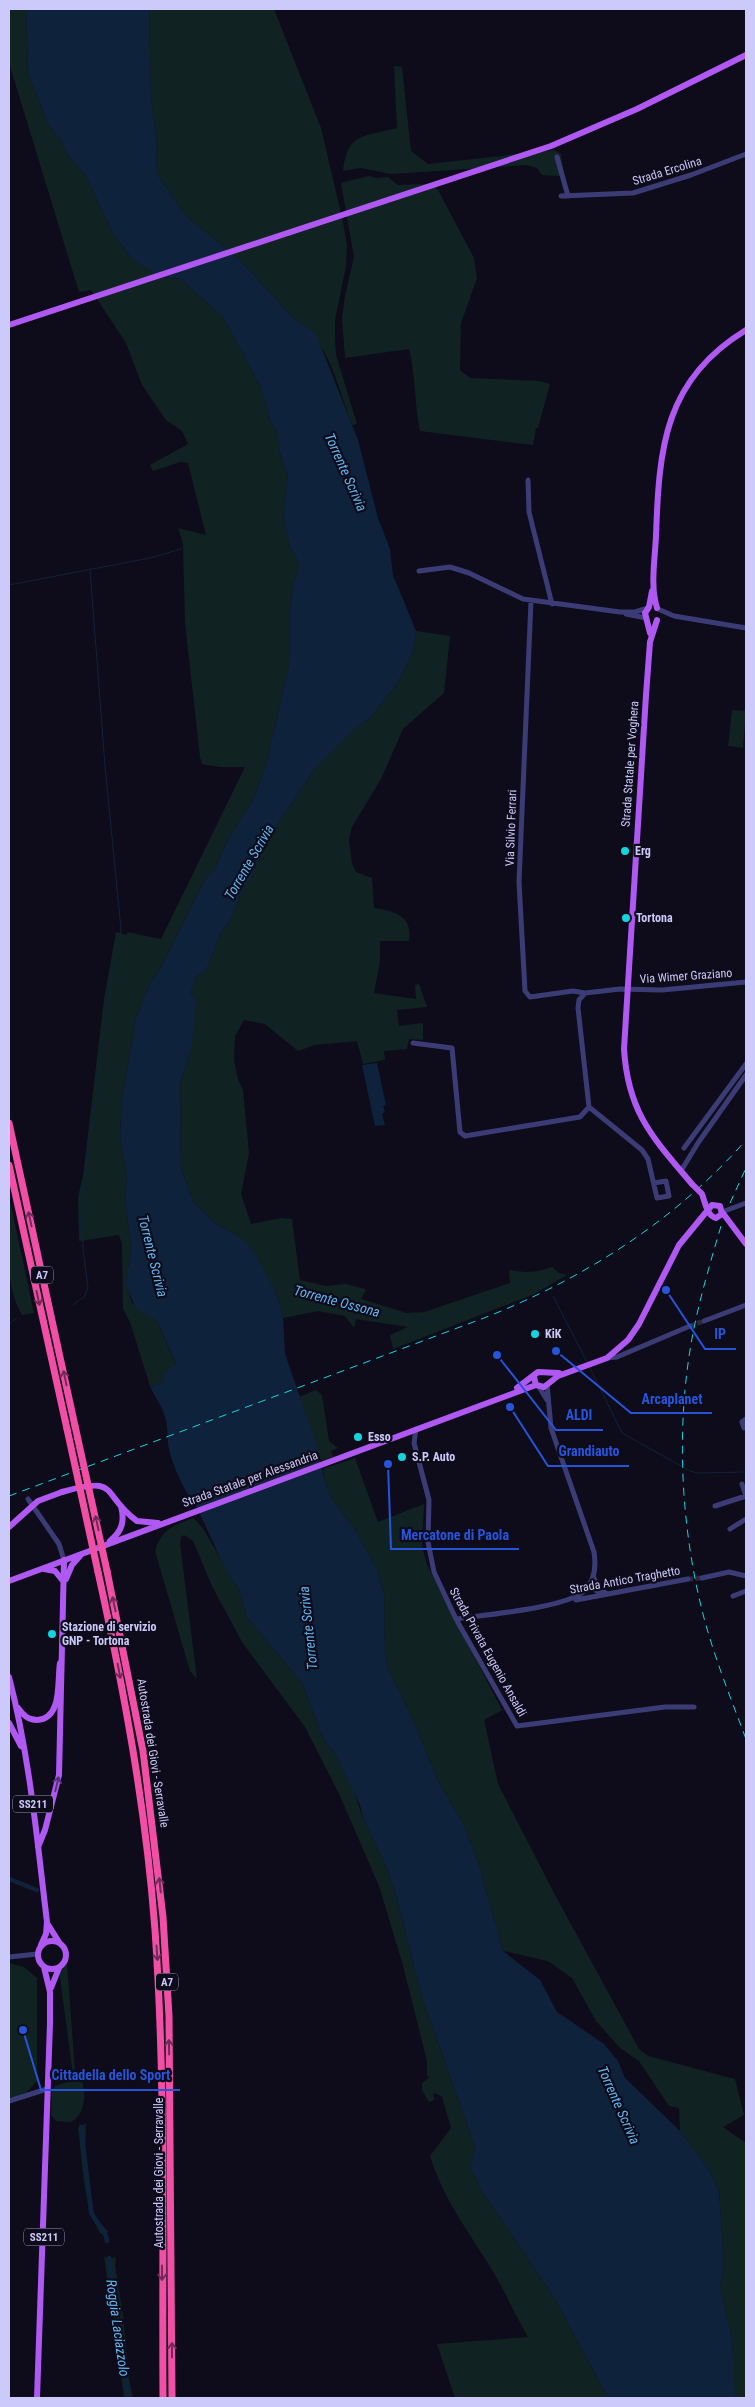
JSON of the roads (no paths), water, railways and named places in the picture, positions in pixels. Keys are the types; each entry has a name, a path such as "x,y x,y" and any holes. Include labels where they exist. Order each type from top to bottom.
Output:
{"highway":[{"name":"Autostrada dei Giovi - Serravalle","path":"9,1123 107,1571 143,1751 163,1917 169,2016 172,2398"},
{"name":"Autostrada dei Giovi - Serravalle","path":"9,1165 98,1572 133,1744 147,1849 155,1930 160,2022 163,2398"}],"main road":[{"path":"9,325 478,171 596,128 746,55"},
{"name":"Strada Statale per Voghera","path":"650,642 660,615 654,584 657,502 662,454 672,413 682,391 711,356 746,330"},
{"name":"Strada Statale per Voghera","path":"654,584 648,607 644,613 647,619 650,642 624,1056 634,1102 645,1126 692,1184 720,1209 746,1244"},
{"path":"648,607 658,609"},
{"path":"647,619 657,619"},
{"name":"Strada Statale per Voghera","path":"702,1194 708,1210 714,1218"},
{"name":"Strada Statale per Alessandria","path":"9,1581 499,1398 538,1386 565,1373 607,1358 628,1340 639,1324 684,1238 698,1225 708,1210 720,1209"},
{"name":"Strada Statale per Alessandria","path":"698,1225 714,1218 720,1209"},
{"path":"714,1218 733,1226"},
{"name":"Strada Statale per Alessandria","path":"499,1398 534,1378 538,1372 546,1374 565,1373"},
{"path":"546,1374 548,1382"},
{"path":"534,1378 538,1386"},
{"path":"9,1527 38,1501 82,1486 101,1485 108,1489 132,1517 142,1523 169,1521"},
{"path":"106,1545 118,1533 123,1524 121,1505"},
{"path":"64,1585 72,1565 84,1553"},
{"path":"38,1847 45,1830 59,1776 64,1560"},
{"path":"39,1569 55,1571 60,1575 64,1585"},
{"path":"15,1702 23,1714 31,1720 39,1720 50,1715 56,1704 62,1652"},
{"name":"SS211","path":"9,1677 27,1762 47,1922 46,1934 37,1954 38,1960 44,1967 50,1992 37,2398"},
{"path":"9,1722 27,1762"},
{"name":"SS211","path":"47,1922 59,1943 65,1949 66,1955 65,1961 58,1968 50,1992"},
{"path":"41,1946 48,1941 59,1943"},
{"path":"44,1967 50,1970 58,1968"}],"street":[{"name":"Strada Ercolina","path":"561,196 633,192 692,175 746,154"},
{"path":"557,157 568,196"},
{"path":"528,480 529,512 552,604"},
{"path":"419,571 450,567 469,573 531,601 620,612 635,612 648,607"},
{"name":"Via Silvio Ferrari","path":"531,601 519,882 525,991 530,997 573,991 585,993"},
{"path":"658,609 674,616 746,628"},
{"path":"620,612 647,619"},
{"path":"657,619 674,616"},
{"name":"Via Wimer Graziano","path":"585,993 602,989 662,990 746,982"},
{"path":"413,1043 452,1048 460,1132 465,1136 580,1117 588,1107 578,1008 579,1000 585,993"},
{"path":"684,1148 746,1064"},
{"path":"682,1171 698,1143 746,1075"},
{"path":"588,1107 642,1150 648,1159 654,1182"},
{"path":"720,1209 738,1206 746,1202"},
{"path":"704,1321 746,1305"},
{"path":"607,1358 618,1357 690,1326"},
{"path":"628,1340 634,1346 639,1347"},
{"name":"Strada Antico Traghetto","path":"548,1382 548,1406 551,1428 594,1552 595,1567 589,1586 581,1594 565,1601"},
{"name":"Strada Antico Traghetto","path":"538,1386 548,1406"},
{"path":"744,1428 742,1422 746,1419"},
{"name":"Strada Privata Eugenio Ansaldi","path":"416,1429 414,1443 429,1500 429,1555 456,1619 517,1726 665,1707 694,1707"},
{"path":"402,1435 414,1443"},
{"path":"716,1506 746,1496 742,1484"},
{"path":"28,1499 59,1544 64,1560"},
{"path":"730,1529 746,1519"},
{"path":"702,1578 729,1572 746,1576"},
{"path":"593,1576 599,1588 608,1594"},
{"name":"Strada Antico Traghetto","path":"456,1619 688,1579"},
{"path":"589,1586 598,1593 608,1594"},
{"path":"733,1596 746,1591"},
{"path":"9,1957 37,1954"},
{"path":"9,2101 48,2089"}],"water":[{"name":"Torrente Scrivia","path":"26,9 149,9 151,100 156,133 157,174 185,215 239,259 295,320 316,334 358,440 378,518 390,549 393,575 416,631 413,651 393,689 370,718 356,728 315,769 283,816 257,863 252,878 245,885 230,920 221,932 206,971 196,976 190,994 197,1000 191,1050 180,1084 181,1168 193,1201 215,1223 240,1237 252,1249 277,1295 283,1318 285,1354 316,1443 325,1482 332,1499 354,1528 377,1569 384,1594 385,1655 389,1670 417,1729 438,1781 465,1827 479,1865 503,1951 540,1980 557,2012 604,2044 618,2061 625,2078 680,2131 710,2171 719,2192 724,2264 720,2287 732,2338 735,2398 608,2398 554,2297 483,2193 470,2168 475,2147 422,1997 396,1895 386,1866 363,1818 360,1805 336,1756 324,1740 302,1683 247,1617 239,1590 222,1562 195,1503 186,1492 178,1475 169,1450 165,1418 150,1386 162,1384 164,1373 176,1364 157,1321 135,1307 126,1282 131,1250 125,1196 127,1178 120,1138 122,1098 136,1018 148,987 161,967 206,877 215,870 225,845 254,798 266,765 289,665 290,610 293,585 299,567 290,547 283,515 288,475 281,457 276,431 271,423 260,386 223,317 180,279 161,277 132,259 112,232 87,178 68,155 61,141 48,124 28,72"},
{"path":"377,1063 386,1105 383,1106 385,1112 382,1114 385,1125 375,1126 362,1065"}],"waterway":[{"path":"9,585 150,558 181,549"},
{"path":"73,1305 84,1297 88,1288 83,1250 82,1205 110,988 121,929 105,766 90,569"},
{"name":"Torrente Ossona","path":"269,1282 336,1303 428,1322 448,1317 503,1291 530,1282 542,1282 546,1288"},
{"name":"Torrente Ossona","path":"553,1296 587,1362"},
{"path":"9,1324 17,1318"},
{"name":"Torrente Ossona","path":"590,1368 622,1433 690,1471 697,1473 746,1472"},
{"name":"Roggia Laciazzolo","path":"9,1879 37,1890"},
{"name":"Roggia Laciazzolo","path":"81,2127 91,2211 105,2233 107,2241"},
{"name":"Roggia Laciazzolo","path":"109,2258 128,2398"}],"tunnel":[{"path":"690,1326 704,1321"},
{"path":"688,1579 702,1578"}],"railway":[{"path":"9,1496 484,1318 557,1285 626,1245 658,1222 718,1169 746,1140"},
{"path":"730,1203 746,1168"},
{"path":"721,1226 700,1302 688,1364 682,1437 683,1474 685,1511 690,1547 704,1618 718,1664 746,1739"}],"place":[{"name":"Erg","path":"625,851"},
{"name":"Tortona","path":"626,918"},
{"name":"IP","path":"666,1290"},
{"name":"KiK","path":"535,1334"},
{"name":"Arcaplanet","path":"556,1351"},
{"name":"ALDI","path":"497,1355"},
{"name":"Grandiauto","path":"510,1407"},
{"name":"Esso","path":"358,1437"},
{"name":"S.P. Auto","path":"402,1457"},
{"name":"Mercatone di Paola","path":"388,1464"},
{"name":"Stazione di servizio GNP - Tortona","path":"52,1634"},
{"name":"Cittadella dello Sport","path":"23,2030"}]}
